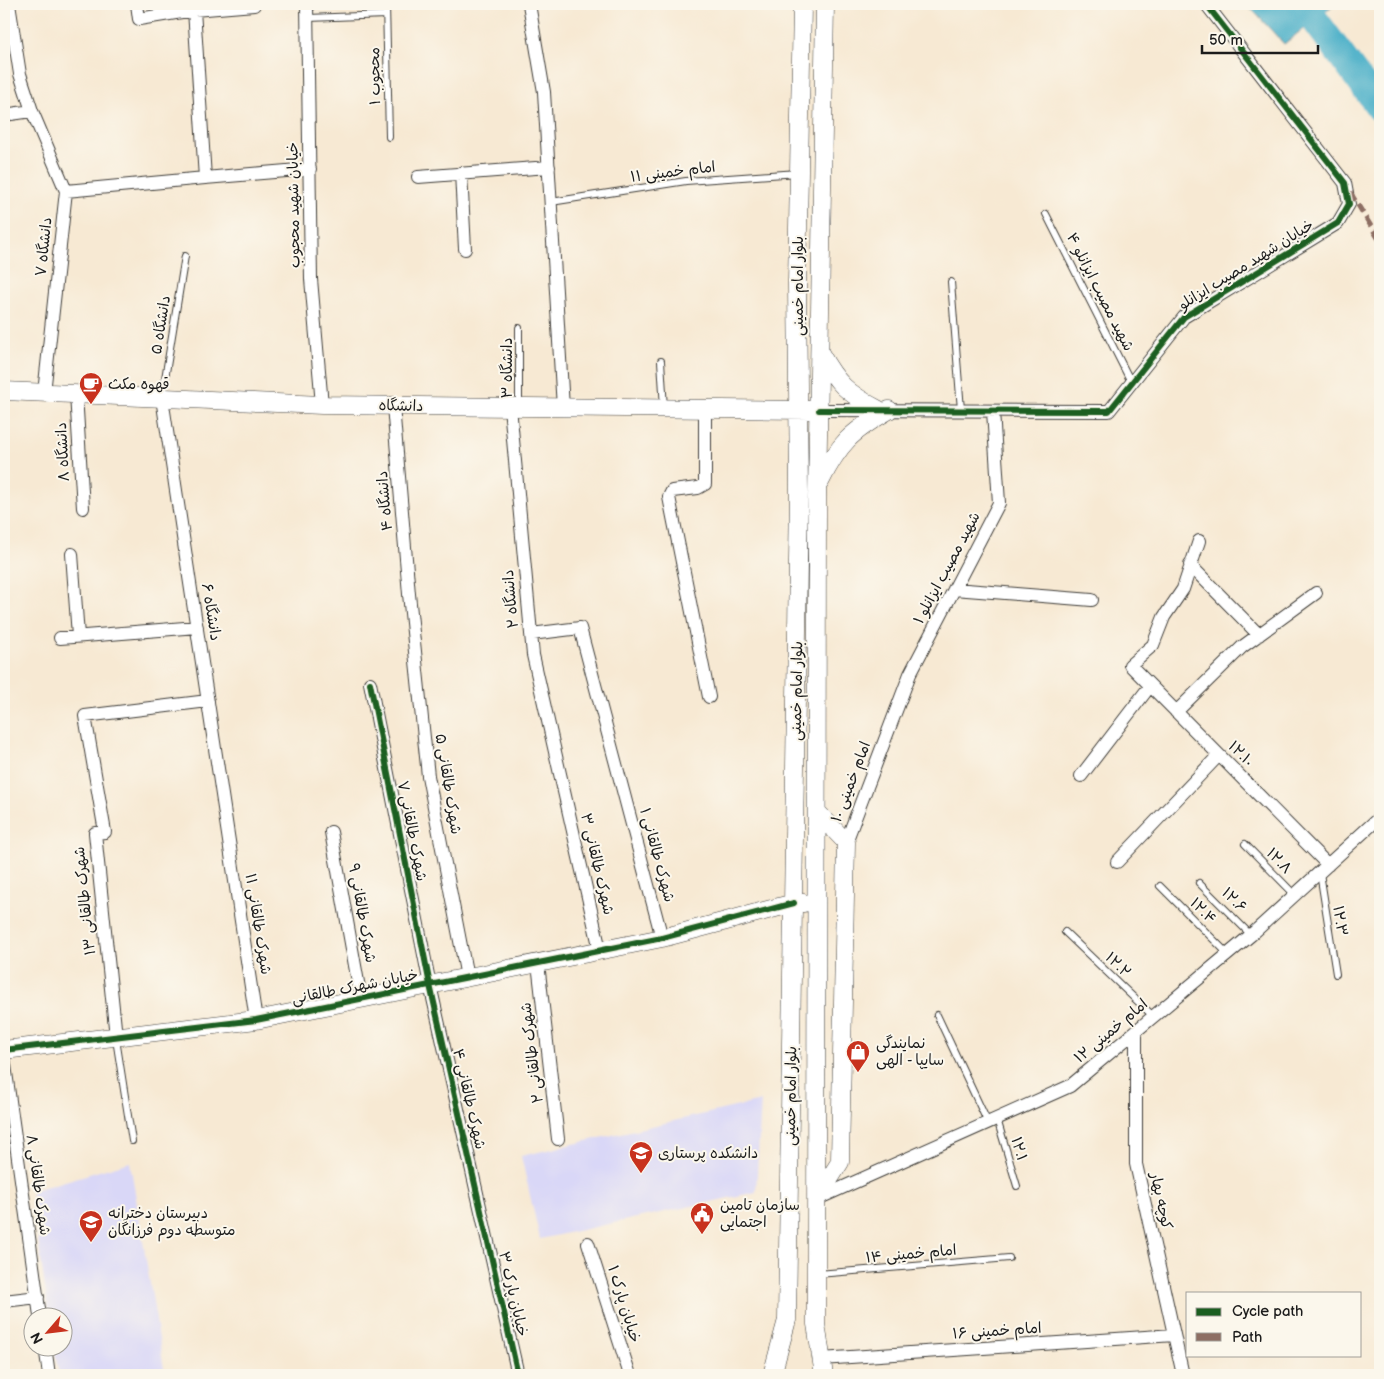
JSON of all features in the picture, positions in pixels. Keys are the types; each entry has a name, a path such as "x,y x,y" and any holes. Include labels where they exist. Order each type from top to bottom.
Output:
{"main road":[{"name":"بلوار امام خمینی","path":"772,1375 787,1320 794,903 802,4"},
{"name":"بلوار امام خمینی","path":"823,1367 816,1324 816,1199 818,487 825,4"},
{"path":"820,353 834,377 854,397 884,410"},
{"name":"دانشگاه","path":"4,391 322,405 819,410"},
{"path":"818,487 834,455 858,428 884,410"},
{"path":"816,1199 840,1162 846,842 817,812"},
{"name":"خیابان شهرک طالقانی","path":"4,1050 256,1020 662,938 794,903 844,920"}],"street":[{"name":"دانشگاه ۷","path":"9,4 20,74 32,111 66,191 44,393"},
{"path":"137,4 139,20 194,10 254,5"},
{"name":"خیابان شهید محجوب","path":"307,4 311,279 322,405"},
{"path":"529,4 544,92 563,408"},
{"name":"خیابان شهید مصیب ایزانلو","path":"819,410 1108,411 1184,317 1338,223 1349,204 1345,183 1206,4"},
{"path":"194,10 205,178"},
{"path":"4,115 32,111"},
{"path":"418,177 549,167"},
{"path":"66,191 310,170"},
{"path":"460,174 465,249"},
{"name":"دانشگاه ۸","path":"76,394 83,508"},
{"name":"دانشگاه ۶","path":"162,398 227,832"},
{"name":"دانشگاه ۴","path":"393,406 409,594"},
{"name":"دانشگاه ۲","path":"515,407 533,655 563,785"},
{"path":"705,409 705,484 698,488 672,491 670,497 709,696"},
{"name":"شهید مصیب ایزانلو ۱","path":"887,733 910,674 999,503 993,410"},
{"path":"1199,541 1190,565 1259,634"},
{"path":"72,554 78,636"},
{"name":"۱۲.۱۰","path":"1190,565 1183,588 1164,617 1152,645 1130,665 1219,755 1324,869"},
{"path":"954,589 1092,600"},
{"path":"1176,712 1242,647 1316,593"},
{"name":"شهرک طالقانی ۵","path":"409,594 428,776 467,977"},
{"path":"60,638 197,626"},
{"name":"شهرک طالقانی ۱","path":"531,634 580,628 662,938"},
{"name":"شهرک طالقانی ۷","path":"370,683 430,985"},
{"path":"1081,776 1150,686"},
{"name":"شهرک طالقانی ۱۳","path":"116,1037 95,832 105,832 85,716 208,701"},
{"name":"امام خمینی ۱۰","path":"846,842 887,733"},
{"path":"1117,862 1219,755"},
{"name":"شهرک طالقانی ۳","path":"563,785 600,950"},
{"name":"امام خمینی ۱۲","path":"816,1199 1070,1086 1251,935 1380,817"},
{"name":"شهرک طالقانی ۱۱","path":"227,832 256,1020"},
{"name":"شهرک طالقانی ۹","path":"332,832 361,999"},
{"name":"شهرک طالقانی ۲","path":"538,963 558,1139"},
{"name":"شهرک طالقانی ۴","path":"430,985 483,1218"},
{"name":"کوچه بهار","path":"1136,1031 1136,1164 1183,1375"},
{"name":"شهرک طالقانی ۸","path":"4,1058 39,1306"},
{"name":"خیابان پارک ۳","path":"483,1218 518,1375"},
{"name":"خیابان پارک ۱","path":"588,1243 630,1375"},
{"path":"4,1301 38,1297"},
{"name":"امام خمینی ۱۶","path":"823,1367 1174,1335"},
{"path":"46,1356 49,1375"}],"lane":[{"name":"محجوب ۱","path":"386,4 389,137"},
{"path":"308,18 386,15"},
{"name":"امام خمینی ۱۱","path":"551,202 686,181 799,173"},
{"name":"شهید مصیب ایزانلو ۴","path":"1046,214 1131,382"},
{"name":"دانشگاه ۵","path":"162,398 186,256"},
{"path":"951,282 961,410"},
{"name":"دانشگاه ۳","path":"515,407 519,328"},
{"path":"660,361 665,409"},
{"name":"۱۲.۸","path":"1246,844 1295,896"},
{"name":"۱۲.۳","path":"1324,869 1336,974"},
{"name":"۱۲.۶","path":"1199,883 1251,935"},
{"name":"۱۲.۴","path":"1160,886 1228,954"},
{"name":"۱۲.۲","path":"1064,932 1153,1016"},
{"name":"۱۲.۱","path":"937,1015 992,1121 1017,1186"},
{"path":"116,1037 132,1141"},
{"name":"امام خمینی ۱۴","path":"816,1274 1009,1258"}],"shaded area":[{"name":"دانشکده پرستاری","path":"761,1101 756,1192 540,1239 521,1156"},
{"name":"دبیرستان دخترانه متوسطه دوم فرزانگان","path":"130,1162 165,1375 59,1375 56,1356 72,1356 72,1306 48,1306 31,1191"}],"water":[{"path":"1247,4 1335,4 1284,44"}],"waterway":[{"path":"1303,4 1380,108"}],"marked path":[{"path":"1350,192 1380,241"}],"cycle path":[{"path":"819,410 1109,411 1184,317 1338,223 1349,204 1345,183 1206,4"},
{"path":"370,683 430,985 518,1375"},
{"path":"4,1050 256,1020 662,938 794,903"}],"place":[{"name":"قهوه مکث","path":"91,405"},
{"name":"نمایندگی سایپا - الهی","path":"858,1073"},
{"name":"دانشکده پرستاری","path":"641,1174"},
{"name":"سازمان تامین اجتمایی","path":"702,1235"},
{"name":"دبیرستان دخترانه متوسطه دوم فرزانگان","path":"91,1243"}]}
